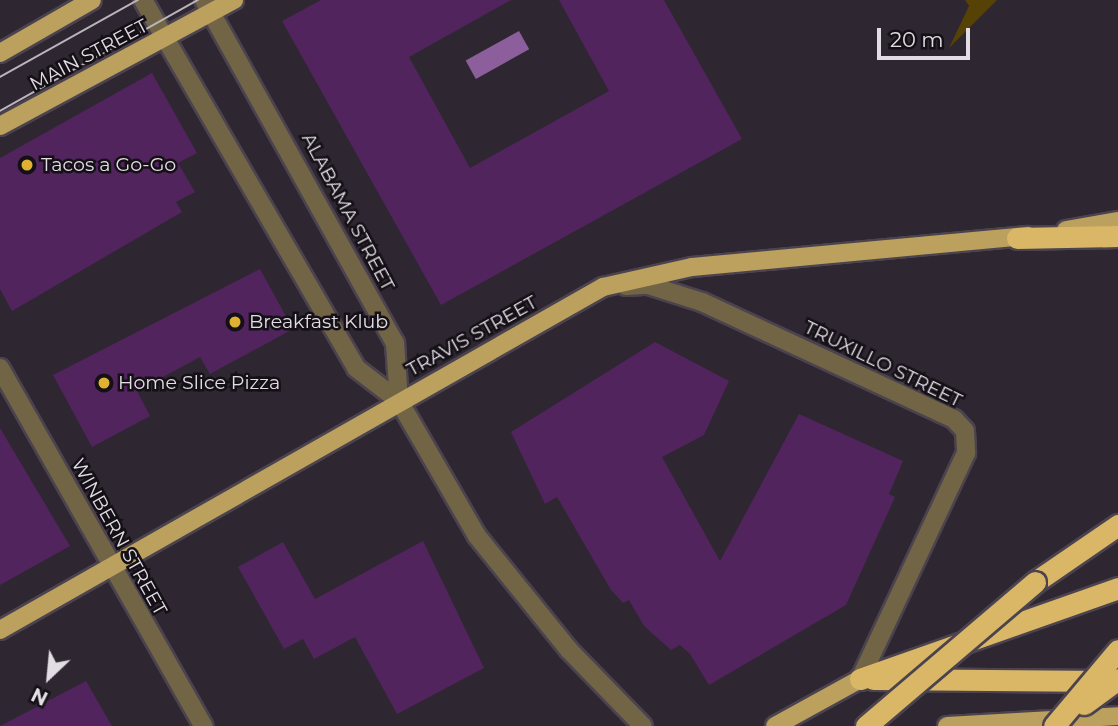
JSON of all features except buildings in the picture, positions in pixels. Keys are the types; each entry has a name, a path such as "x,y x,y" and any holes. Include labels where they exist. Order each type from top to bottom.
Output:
{"highway":[{"path":"1017,237 1118,236"},
{"path":"866,726 1035,582 1118,525"},
{"path":"1035,582 1118,539"},
{"path":"860,679 1118,588"},
{"path":"1068,722 1118,650"},
{"path":"860,679 1118,680"},
{"path":"1068,722 1118,680"}],"main road":[{"path":"0,53 92,0"},
{"name":"MAIN STREET","path":"0,125 165,38 208,6 234,0"},
{"name":"TRAVIS STREET","path":"0,630 603,287 692,267 1017,237 1118,221"},
{"path":"775,726 860,679"},
{"path":"947,726 1068,722 1118,716"}],"street":[{"path":"143,0 356,368 399,401 477,536 569,650 643,726"},
{"name":"ALABAMA STREET","path":"208,6 395,343 399,401"},
{"name":"TRUXILLO STREET","path":"603,287 648,285 702,302 954,419 965,431 966,453 860,679"},
{"name":"WINBERN STREET","path":"0,368 203,726"}],"shaded area":[{"path":"965,0 997,0 949,48 969,6"},
{"path":"519,31 529,49 476,79 466,61"}],"tram line":[{"path":"0,77 138,0"},
{"path":"0,111 198,0"}],"place":[{"name":"Tacos a Go-Go","path":"27,165"},
{"name":"Breakfast Klub","path":"235,322"},
{"name":"Home Slice Pizza","path":"104,383"}]}
